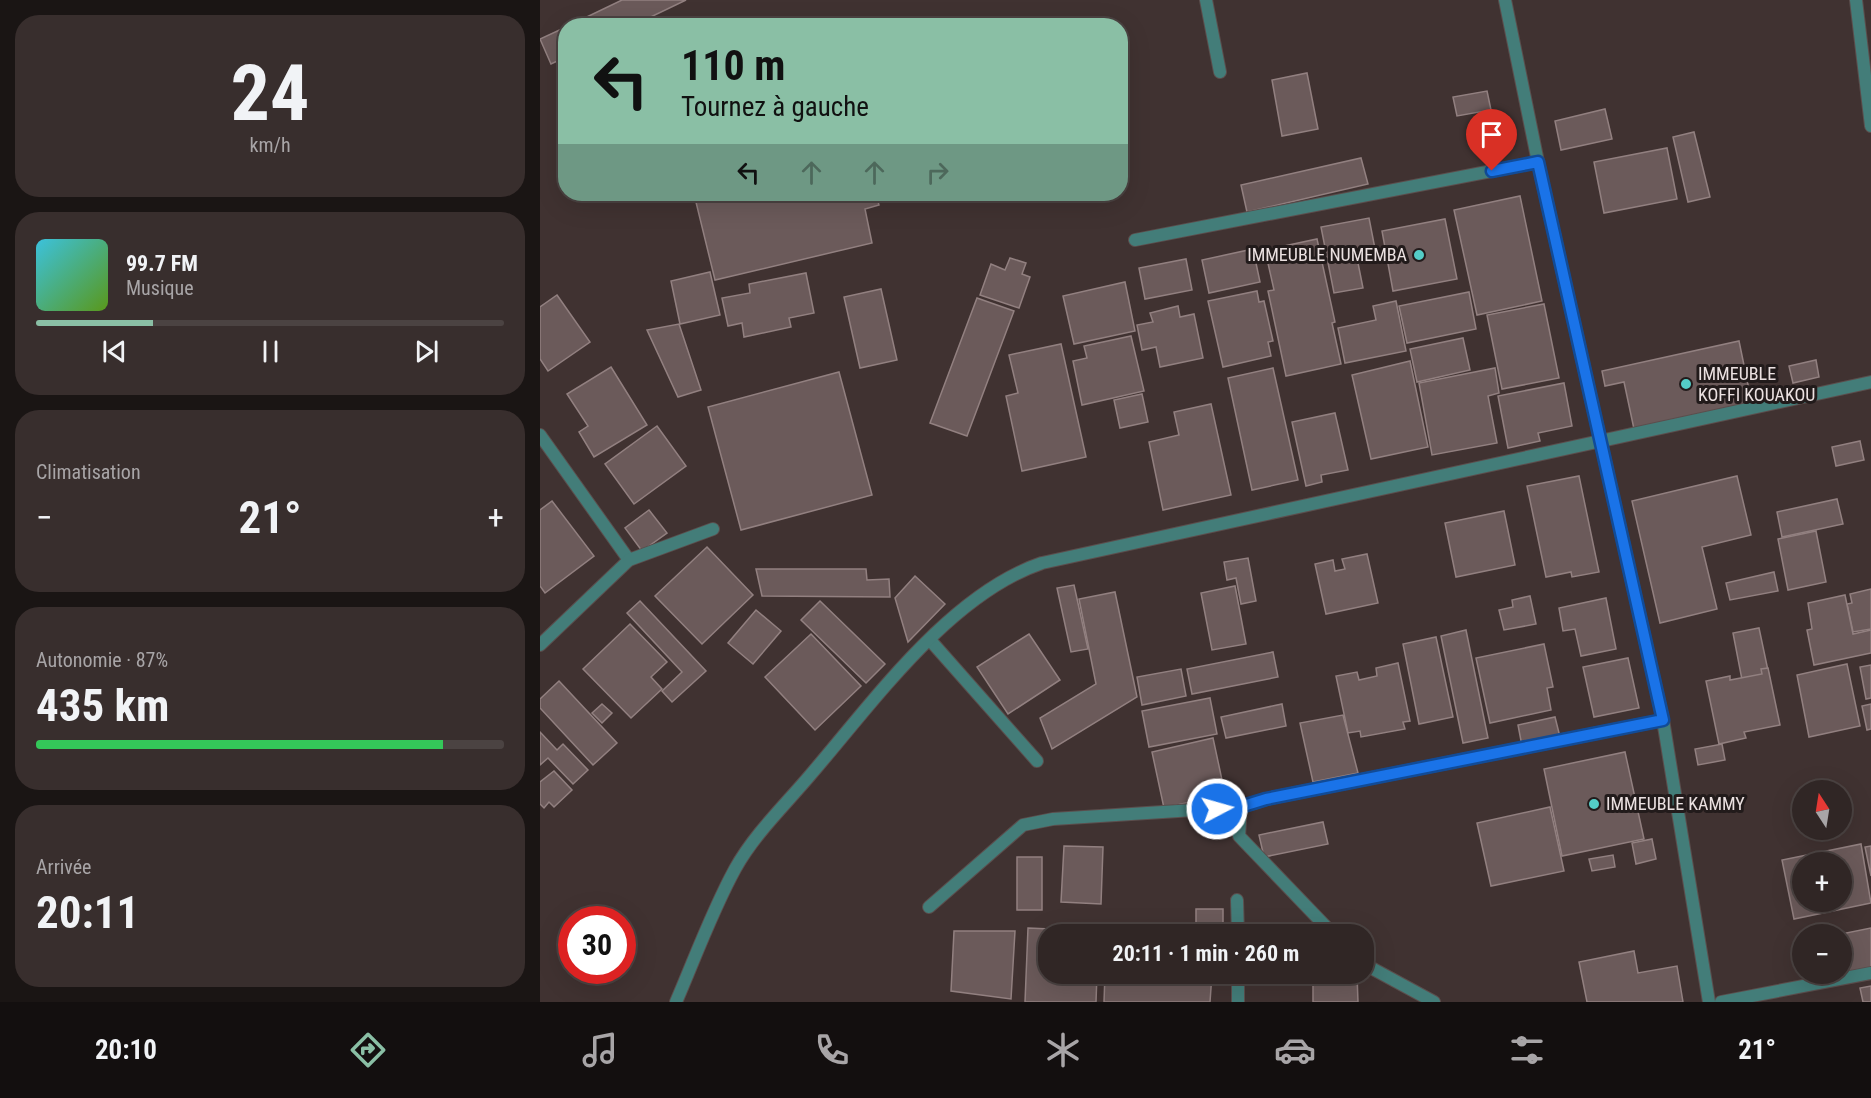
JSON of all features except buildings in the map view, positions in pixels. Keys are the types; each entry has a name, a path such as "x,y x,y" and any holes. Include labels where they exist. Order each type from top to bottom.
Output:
{"street":[{"path":"1206,0 1220,72"},
{"path":"1505,0 1599,440 1663,720 1709,1002"},
{"path":"1856,0 1871,126"},
{"path":"1135,240 1538,162"},
{"path":"676,1002 722,895 748,849 876,699 930,640 958,612 1018,571 1042,563 1871,382"},
{"path":"540,435 629,560"},
{"path":"540,645 629,560 713,530"},
{"path":"930,640 1037,761"},
{"path":"929,907 1023,825 1053,819 1240,807 1266,799 1663,720"},
{"path":"1240,807 1239,836 1323,924"},
{"path":"1237,900 1238,924"},
{"path":"1374,969 1434,1002"},
{"path":"1721,1002 1871,973"},
{"path":"1238,984 1238,1002"}],"place":[{"name":"IMMEUBLE NUMEMBA","path":"1419,255"},
{"name":"IMMEUBLE KOFFI KOUAKOU","path":"1686,384"},
{"name":"IMMEUBLE KAMMY","path":"1594,804"}],"route":[{"path":"1217,809 1240,807 1266,799 1663,720 1538,162 1492,171"}]}
